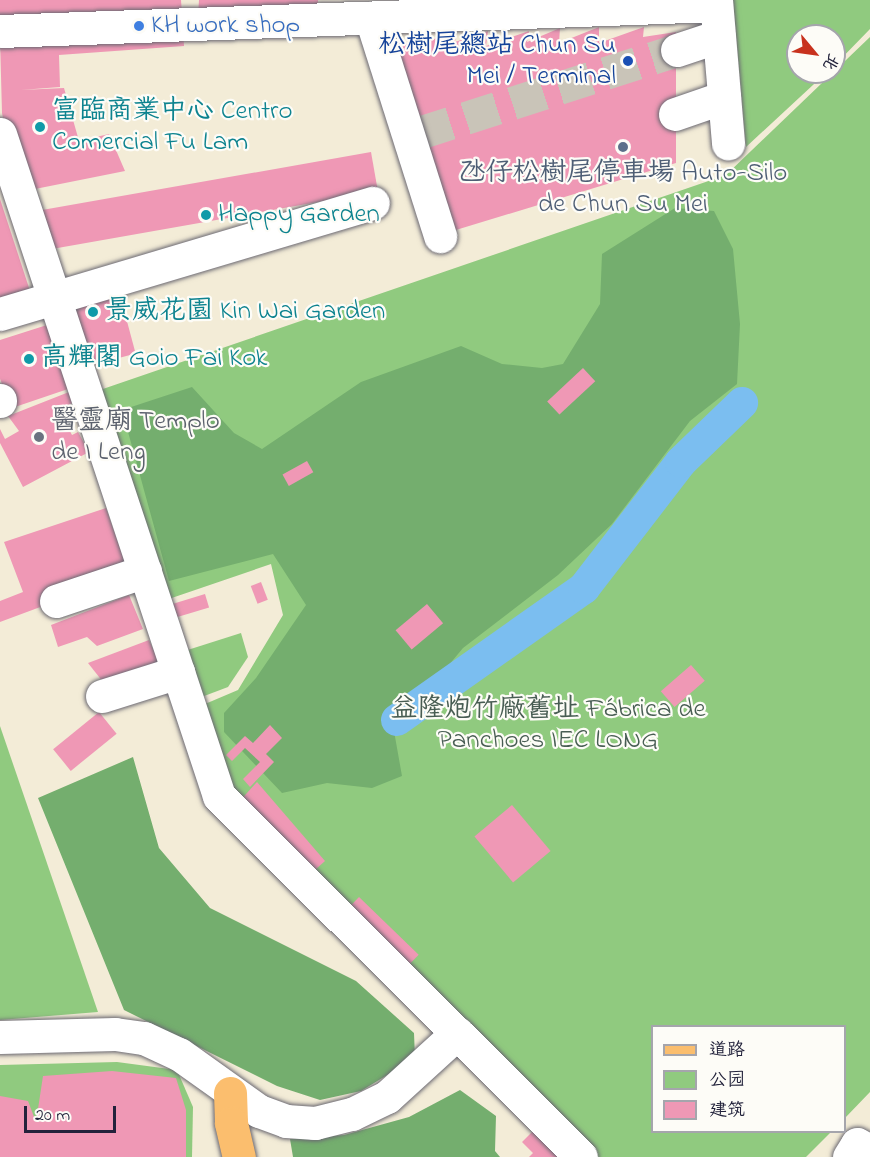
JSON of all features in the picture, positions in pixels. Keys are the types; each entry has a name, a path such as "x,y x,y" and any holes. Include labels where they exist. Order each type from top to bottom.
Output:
{"main road":[{"path":"226,1157 230,1094 239,1157"}],"street":[{"path":"0,32 371,18 717,14"},
{"path":"677,50 717,14"},
{"path":"717,14 728,143"},
{"path":"371,18 414,135 440,236"},
{"path":"675,114 724,97"},
{"path":"0,134 219,796 581,1157"},
{"path":"0,314 373,203"},
{"path":"56,602 145,572"},
{"path":"102,696 178,672"},
{"path":"0,1037 115,1034 144,1038 178,1054 259,1111 286,1120 315,1123 352,1114 387,1097 457,1034"},
{"path":"849,1157 857,1144 870,1150"}],"green space":[{"path":"733,0 870,0 870,29 846,54 846,24 786,24 786,84 814,84 746,147"},
{"name":"益隆炮竹廠舊址 Fábrica de Panchoes IEC LONG","path":"870,37 870,1092 846,1117 846,1025 651,1025 651,1133 830,1133 806,1157 590,1157 242,827 205,704 238,690 283,615 271,564 157,603 97,391 726,175 821,84 846,84 846,60"},
{"path":"675,208 714,211 733,249 740,324 737,384 690,421 612,524 558,575 463,648 394,731 402,776 372,788 327,783 282,793 224,732 224,713 256,678 306,605 273,554 169,581 122,410 192,387 234,433 262,449 361,382 461,346 502,364 542,368 563,364 600,304 602,254"},
{"path":"241,633 248,657 228,687 191,701 175,654"},
{"path":"0,726 98,1012 0,1020"},
{"path":"133,757 159,848 210,908 356,981 414,1033 415,1058 361,1091 320,1100 277,1086 124,1010 38,798"},
{"path":"117,1062 177,1070 193,1107 192,1157 0,1157 0,1065"},
{"path":"460,1090 496,1116 495,1151 500,1157 293,1157 290,1139 344,1135 409,1117"}],"building":[{"path":"0,0 181,0 182,14 0,23"},
{"path":"199,0 318,0 318,11 198,16"},
{"path":"183,27 184,46 59,55 60,87 21,90 64,88 79,141 109,134 125,171 30,190 11,161 2,113 0,39"},
{"path":"599,27 599,43 644,27 643,37 676,32 676,163 446,233 388,38 411,45 456,33 455,42 488,31 486,46 529,31 527,42 560,28 559,43"},
{"name":"Happy Garden","path":"371,152 378,191 39,251 32,212"},
{"path":"0,199 32,297 0,308"},
{"path":"117,284 136,354 78,369 59,300"},
{"name":"高輝閣 Goio Fai Kok","path":"47,325 68,389 12,408 0,379 0,340"},
{"path":"583,368 595,381 559,415 547,401"},
{"path":"69,392 74,402 59,410 72,435 78,432 89,452 23,487 0,443 0,429 5,439 19,431 8,416"},
{"path":"307,461 313,472 289,486 283,475"},
{"path":"106,508 129,574 0,622 0,601 23,592 4,542"},
{"path":"261,582 268,600 258,604 251,586"},
{"path":"205,594 209,607 171,619 167,606"},
{"path":"129,595 143,629 97,646 87,637 58,647 51,625"},
{"path":"427,604 443,623 412,650 396,630"},
{"path":"149,640 159,662 103,682 88,663"},
{"path":"691,665 705,681 675,707 661,691"},
{"path":"99,712 117,734 71,771 53,749"},
{"path":"270,725 282,738 266,754 274,762 250,787 243,779 260,762 245,748 232,761 226,755 245,736 253,743"},
{"path":"257,782 325,861 306,878 237,804"},
{"path":"512,805 551,851 513,882 474,836"},
{"path":"359,897 419,955 401,973 341,916"},
{"path":"112,1071 176,1078 186,1110 186,1157 0,1157 0,1096 28,1101 36,1122 43,1076"},
{"path":"534,1130 561,1157 529,1157 533,1153 522,1142"}],"waterway":[{"path":"397,720 584,588 681,462 742,403"}],"tunnel":[{"path":"419,133 677,50"}],"place":[{"name":"KH work shop","path":"139,26"},
{"name":"松樹尾總站 Chun Su Mei / Terminal","path":"628,61"},
{"name":"富臨商業中心 Centro Comercial Fu Lam","path":"40,127"},
{"name":"氹仔松樹尾停車場 Auto-Silo de Chun Su Mei","path":"623,147"},
{"name":"Happy Garden","path":"206,215"},
{"name":"景威花園 Kin Wai Garden","path":"93,312"},
{"name":"高輝閣 Goio Fai Kok","path":"29,359"},
{"name":"醫靈廟 Templo de I Leng","path":"39,437"}]}
